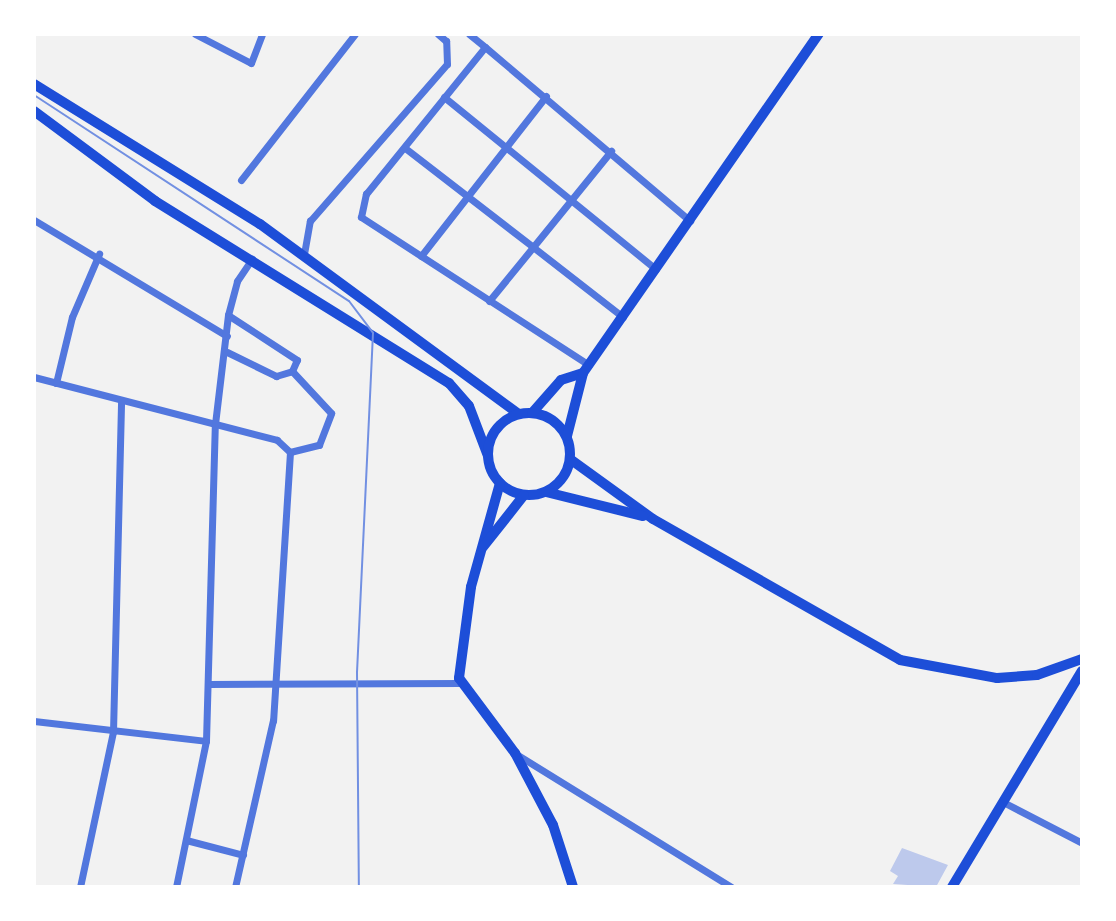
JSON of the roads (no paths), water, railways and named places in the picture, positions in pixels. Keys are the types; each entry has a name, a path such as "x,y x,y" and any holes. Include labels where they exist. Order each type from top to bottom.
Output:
{"main road":[{"path":"546,492 562,479 570,459 567,436 586,369 819,34"},
{"path":"34,84 304,254 519,414"},
{"path":"34,111 155,201 253,258 449,383 469,406 500,483 458,656 461,683 515,753 553,825 573,887"},
{"path":"532,413 561,380 586,369"},
{"path":"488,456 496,429 519,414 532,413 552,420 567,436"},
{"path":"570,459 653,519 871,647 922,667 1013,677 1082,659"},
{"path":"500,483 524,495 546,492 653,519"},
{"path":"483,547 524,495"},
{"path":"952,887 1082,671"}],"street":[{"path":"195,34 251,63 262,34"},
{"path":"241,180 355,34"},
{"path":"304,254 310,221 447,64 446,41 438,34"},
{"path":"469,34 546,96 690,221"},
{"path":"485,47 358,209 586,369"},
{"path":"421,256 546,96"},
{"path":"444,97 571,204 656,269"},
{"path":"405,148 463,199 533,247 623,317"},
{"path":"489,301 571,204 611,151"},
{"path":"34,220 99,254 227,336"},
{"path":"56,383 72,317 99,254"},
{"path":"176,887 206,741 215,424 227,352 228,315 237,281 253,258"},
{"path":"228,315 294,352 292,371 331,413 319,445 290,452"},
{"path":"227,352 276,376 292,371"},
{"path":"34,387 34,377 277,440 290,452"},
{"path":"80,887 113,732 121,401"},
{"path":"235,887 273,720 272,682 290,452"},
{"path":"208,684 461,683"},
{"path":"34,721 206,741"},
{"path":"515,753 731,887"},
{"path":"1003,802 1082,843"},
{"path":"186,840 243,855"}],"tram line":[{"path":"34,95 349,301 373,333 357,672 359,887"}]}
